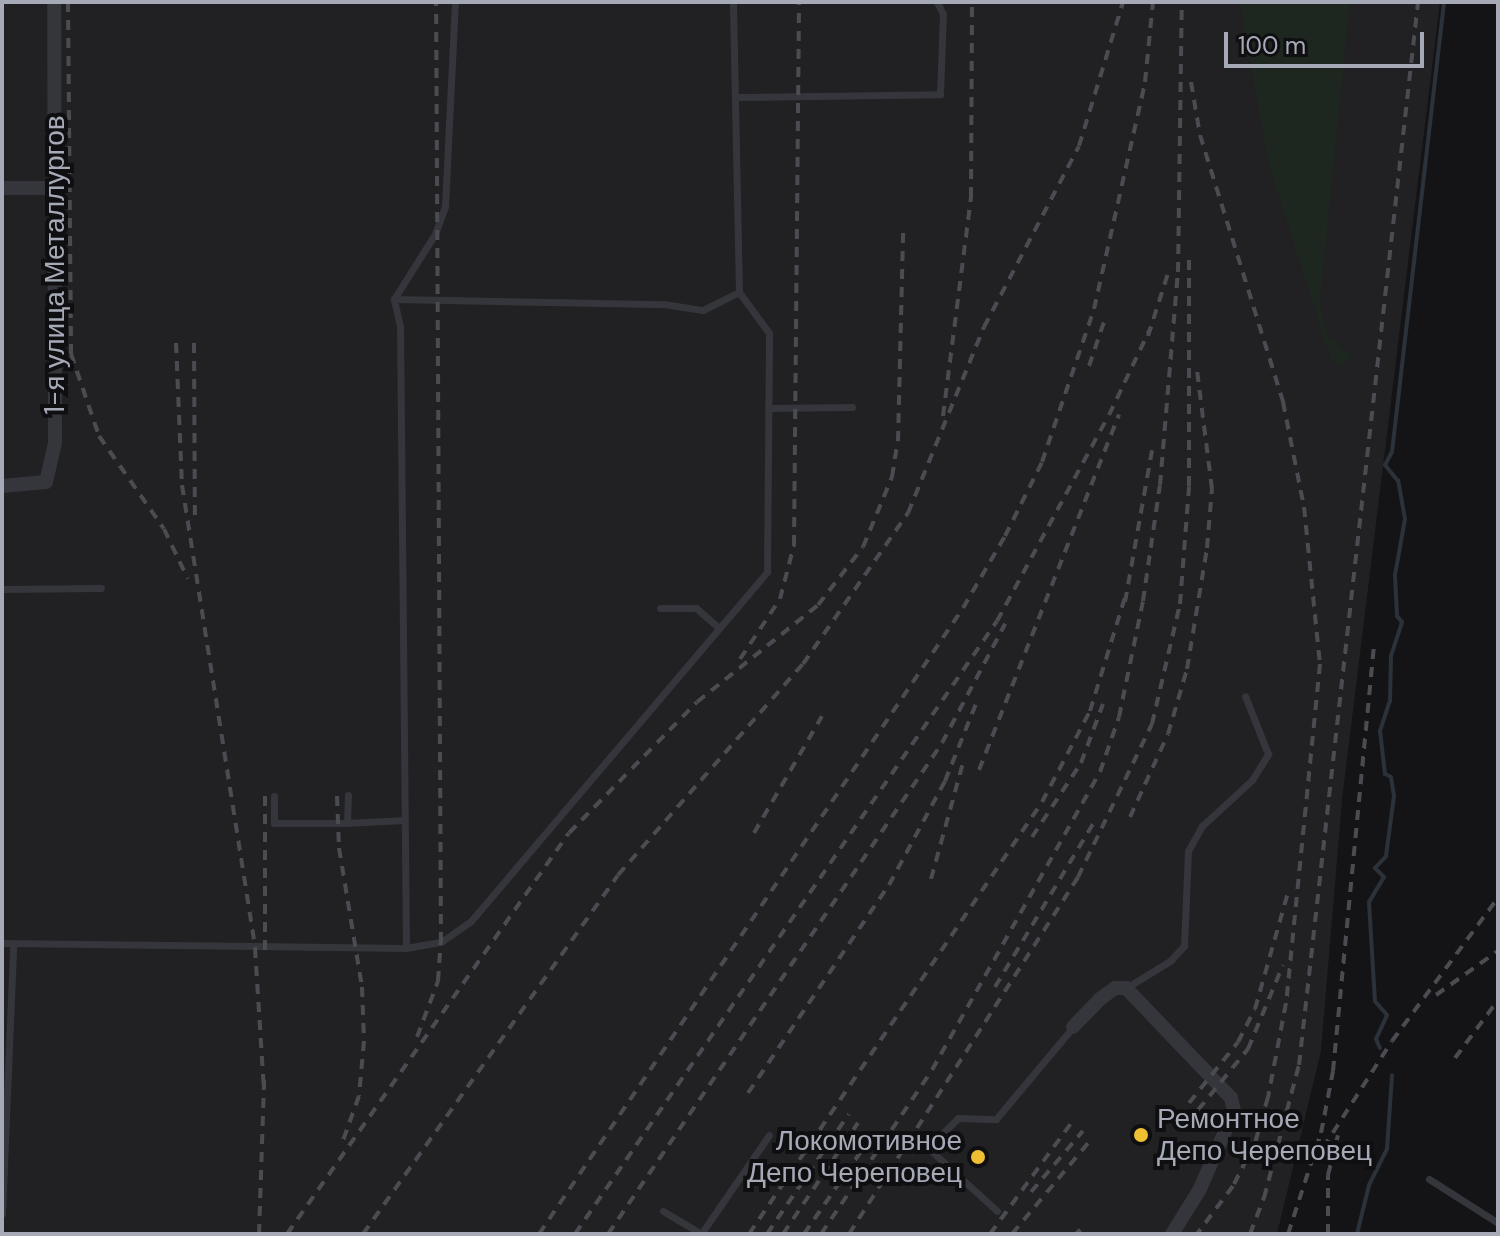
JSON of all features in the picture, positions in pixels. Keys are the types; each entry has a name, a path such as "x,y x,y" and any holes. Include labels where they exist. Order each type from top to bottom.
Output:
{"street":[{"name":"1-я улица Металлургов","path":"2,486 46,482 52,470 54,2"},
{"path":"2,188 54,188"},
{"path":"1073,1027 1100,999 1115,988 1126,988 1212,1075 1234,1111 1200,1189 1172,1234"}],"lane":[{"path":"406,948 400,326 394,299 435,234 445,206 455,2"},
{"path":"2,943 13,946 406,948 441,942 471,921 767,572 769,333 739,292 733,2"},
{"path":"737,97 940,94 943,14 937,2"},
{"path":"394,299 664,304 703,310 739,292"},
{"path":"768,408 852,407"},
{"path":"2,589 101,588"},
{"path":"660,608 696,608 719,628"},
{"path":"1126,988 1170,961 1184,946 1188,851 1202,826 1252,780 1268,754 1245,696"},
{"path":"347,823 348,795"},
{"path":"274,796 274,823 404,820"},
{"path":"2,1214 13,946"},
{"path":"997,1211 928,1148 958,1118 996,1119 1073,1027"},
{"path":"663,1211 701,1233 769,1135"},
{"path":"1429,1179 1498,1223"}],"shaded area":[{"path":"2,2 1440,2 1342,800 1321,1051 1277,1234 2,1234"},
{"path":"1240,2 1350,2 1320,303 1327,337 1353,355 1342,366 1331,360 1268,162"}],"waterway":[{"path":"1380,1048 1376,1039 1387,1015 1375,1001 1369,902 1384,877 1375,868 1386,856 1394,796 1391,777 1385,774 1380,731 1390,701 1391,656 1402,622 1397,616 1395,575 1405,519 1398,481 1385,465 1392,452 1444,2"},
{"path":"1357,1234 1369,1185 1387,1149 1392,1075"}],"railway":[{"path":"68,2 71,354 99,436 164,529 188,579"},
{"path":"417,1037 438,981 441,942 436,2"},
{"path":"740,659 780,599 794,545 799,2"},
{"path":"943,416 971,197 972,2"},
{"path":"363,1234 618,875 803,664 908,513 984,327 1079,146 1123,2"},
{"path":"539,1234 963,608 1005,536 1042,462 1094,309 1145,82 1153,2"},
{"path":"821,1234 932,1070 1100,772 1119,717 1143,601 1160,485 1178,272 1182,2"},
{"path":"1250,1234 1264,1198 1299,1065 1418,2"},
{"path":"1191,82 1200,135 1283,402 1304,507 1320,664 1286,1003 1268,1097 1255,1143 1233,1186 1197,1234"},
{"path":"287,1234 569,833 697,702 818,605 863,547 892,477 898,441 903,231"},
{"path":"849,1234 1078,877 1152,724 1180,604 1189,486 1189,259"},
{"path":"1148,336 1170,267"},
{"path":"1089,366 1104,322"},
{"path":"575,1234 997,621 1109,415 1151,327"},
{"path":"176,343 182,485 255,948 264,1090"},
{"path":"194,343 195,515"},
{"path":"1130,817 1168,734 1187,669 1207,548 1212,489 1197,371"},
{"path":"979,770 1119,415"},
{"path":"1125,602 1153,445"},
{"path":"749,1234 1042,802 1090,711 1126,594"},
{"path":"608,1234 942,743 1005,624"},
{"path":"1288,1234 1321,1133 1333,1071 1374,645"},
{"path":"748,1093 889,885 945,781 978,699"},
{"path":"1032,837 1081,763 1103,704"},
{"path":"754,833 822,716"},
{"path":"931,879 964,759"},
{"path":"265,796 265,956"},
{"path":"337,796 339,848 362,987 364,1041 359,1096 341,1146"},
{"path":"995,987 1096,819"},
{"path":"1189,1103 1238,1042 1255,1009 1289,889"},
{"path":"1323,1148 1392,1041 1498,898"},
{"path":"1436,995 1498,951"},
{"path":"1198,1110 1248,1049 1283,965"},
{"path":"1455,1058 1498,1000"},
{"path":"259,1234 264,1080"},
{"path":"767,1234 849,1114"},
{"path":"990,1234 1072,1122"},
{"path":"783,1234 858,1123"},
{"path":"804,1234 875,1131"},
{"path":"1031,1192 1083,1131"},
{"path":"1328,1234 1328,1175 1338,1135"},
{"path":"1012,1234 1089,1142"},
{"path":"1076,1234 1080,1230"}],"place":[{"name":"Ремонтное Депо Череповец","path":"1141,1135"},
{"name":"Локомотивное Депо Череповец","path":"978,1157"}]}
